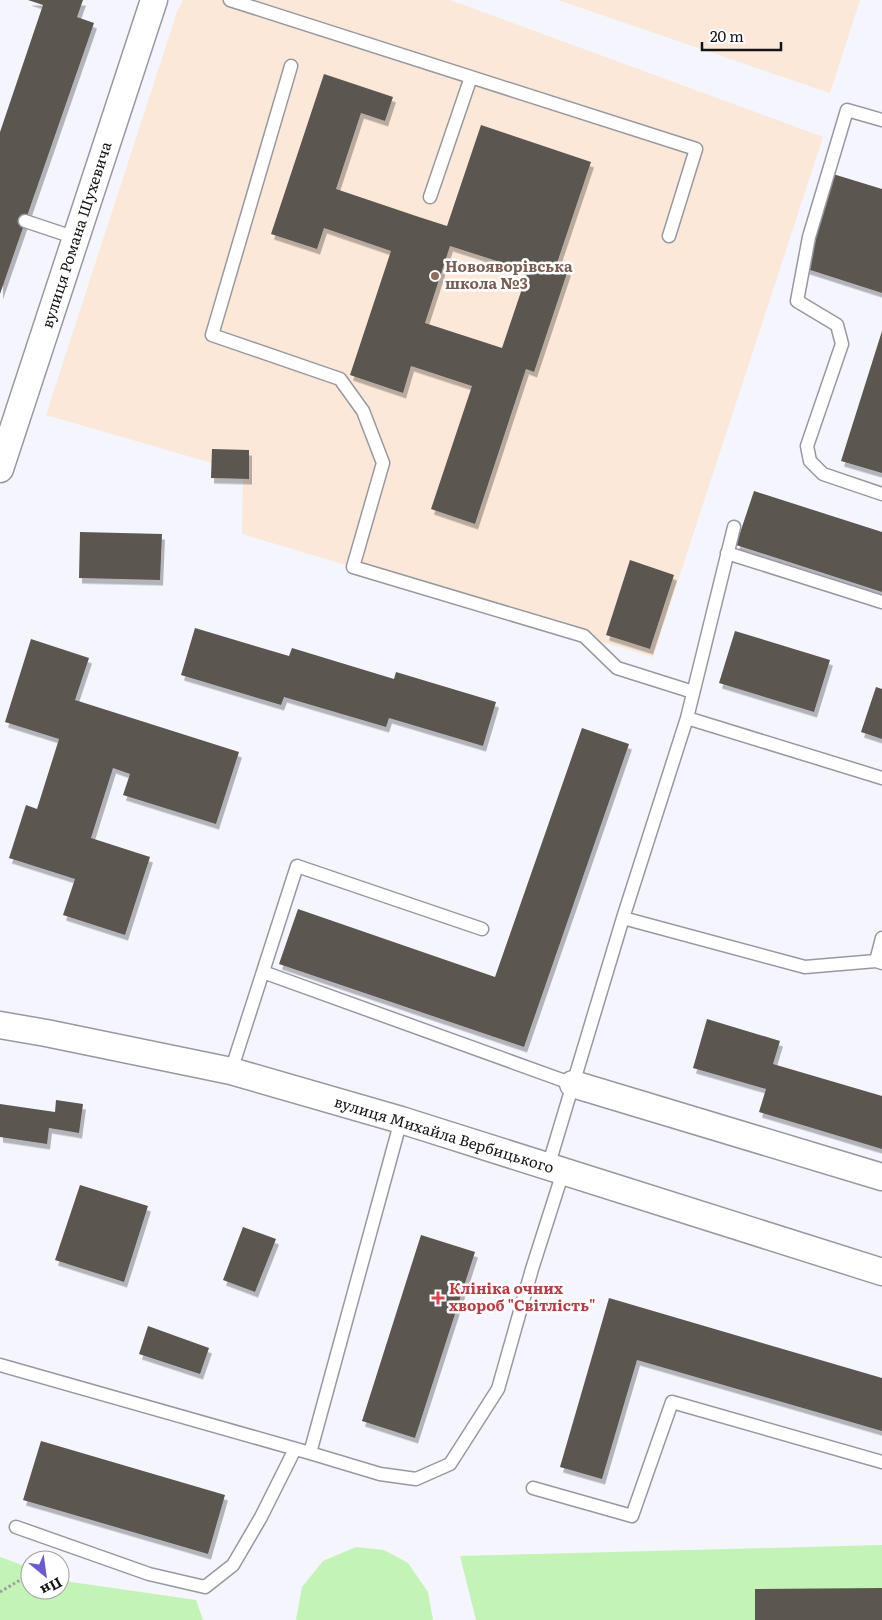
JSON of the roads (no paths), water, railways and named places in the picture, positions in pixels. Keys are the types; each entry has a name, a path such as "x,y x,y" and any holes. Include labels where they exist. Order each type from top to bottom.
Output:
{"street":[{"name":"вулиця Романа Шухевича","path":"0,470 154,0"},
{"name":"вулиця Михайла Вербицького","path":"0,1025 231,1071 401,1120 882,1272"},
{"path":"573,1084 882,1176"}],"lane":[{"path":"230,0 696,149 669,236"},
{"path":"291,66 212,335 340,380 363,411 384,463 353,567 584,636 617,668 693,692"},
{"path":"430,197 471,77"},
{"path":"882,120 847,110 808,237 796,301 837,325 842,344 807,446 810,461 822,474 882,494"},
{"path":"26,221 76,238"},
{"path":"0,1366 380,1474 416,1479 450,1464 498,1389 532,1269 573,1084 623,918 687,718 734,527"},
{"path":"727,553 882,602"},
{"path":"687,718 882,778"},
{"path":"231,1071 298,866 482,929"},
{"path":"623,918 805,967 879,962 882,938"},
{"path":"263,972 573,1084"},
{"path":"310,1453 401,1120"},
{"path":"533,1488 632,1516 672,1402 882,1462"},
{"path":"16,1527 149,1574 205,1587 233,1566 262,1517 295,1449"}],"place":[{"name":"Новояворівська школа №3","path":"435,276"},
{"name":"Клініка очних хвороб \"Світлість\"","path":"438,1298"}]}
